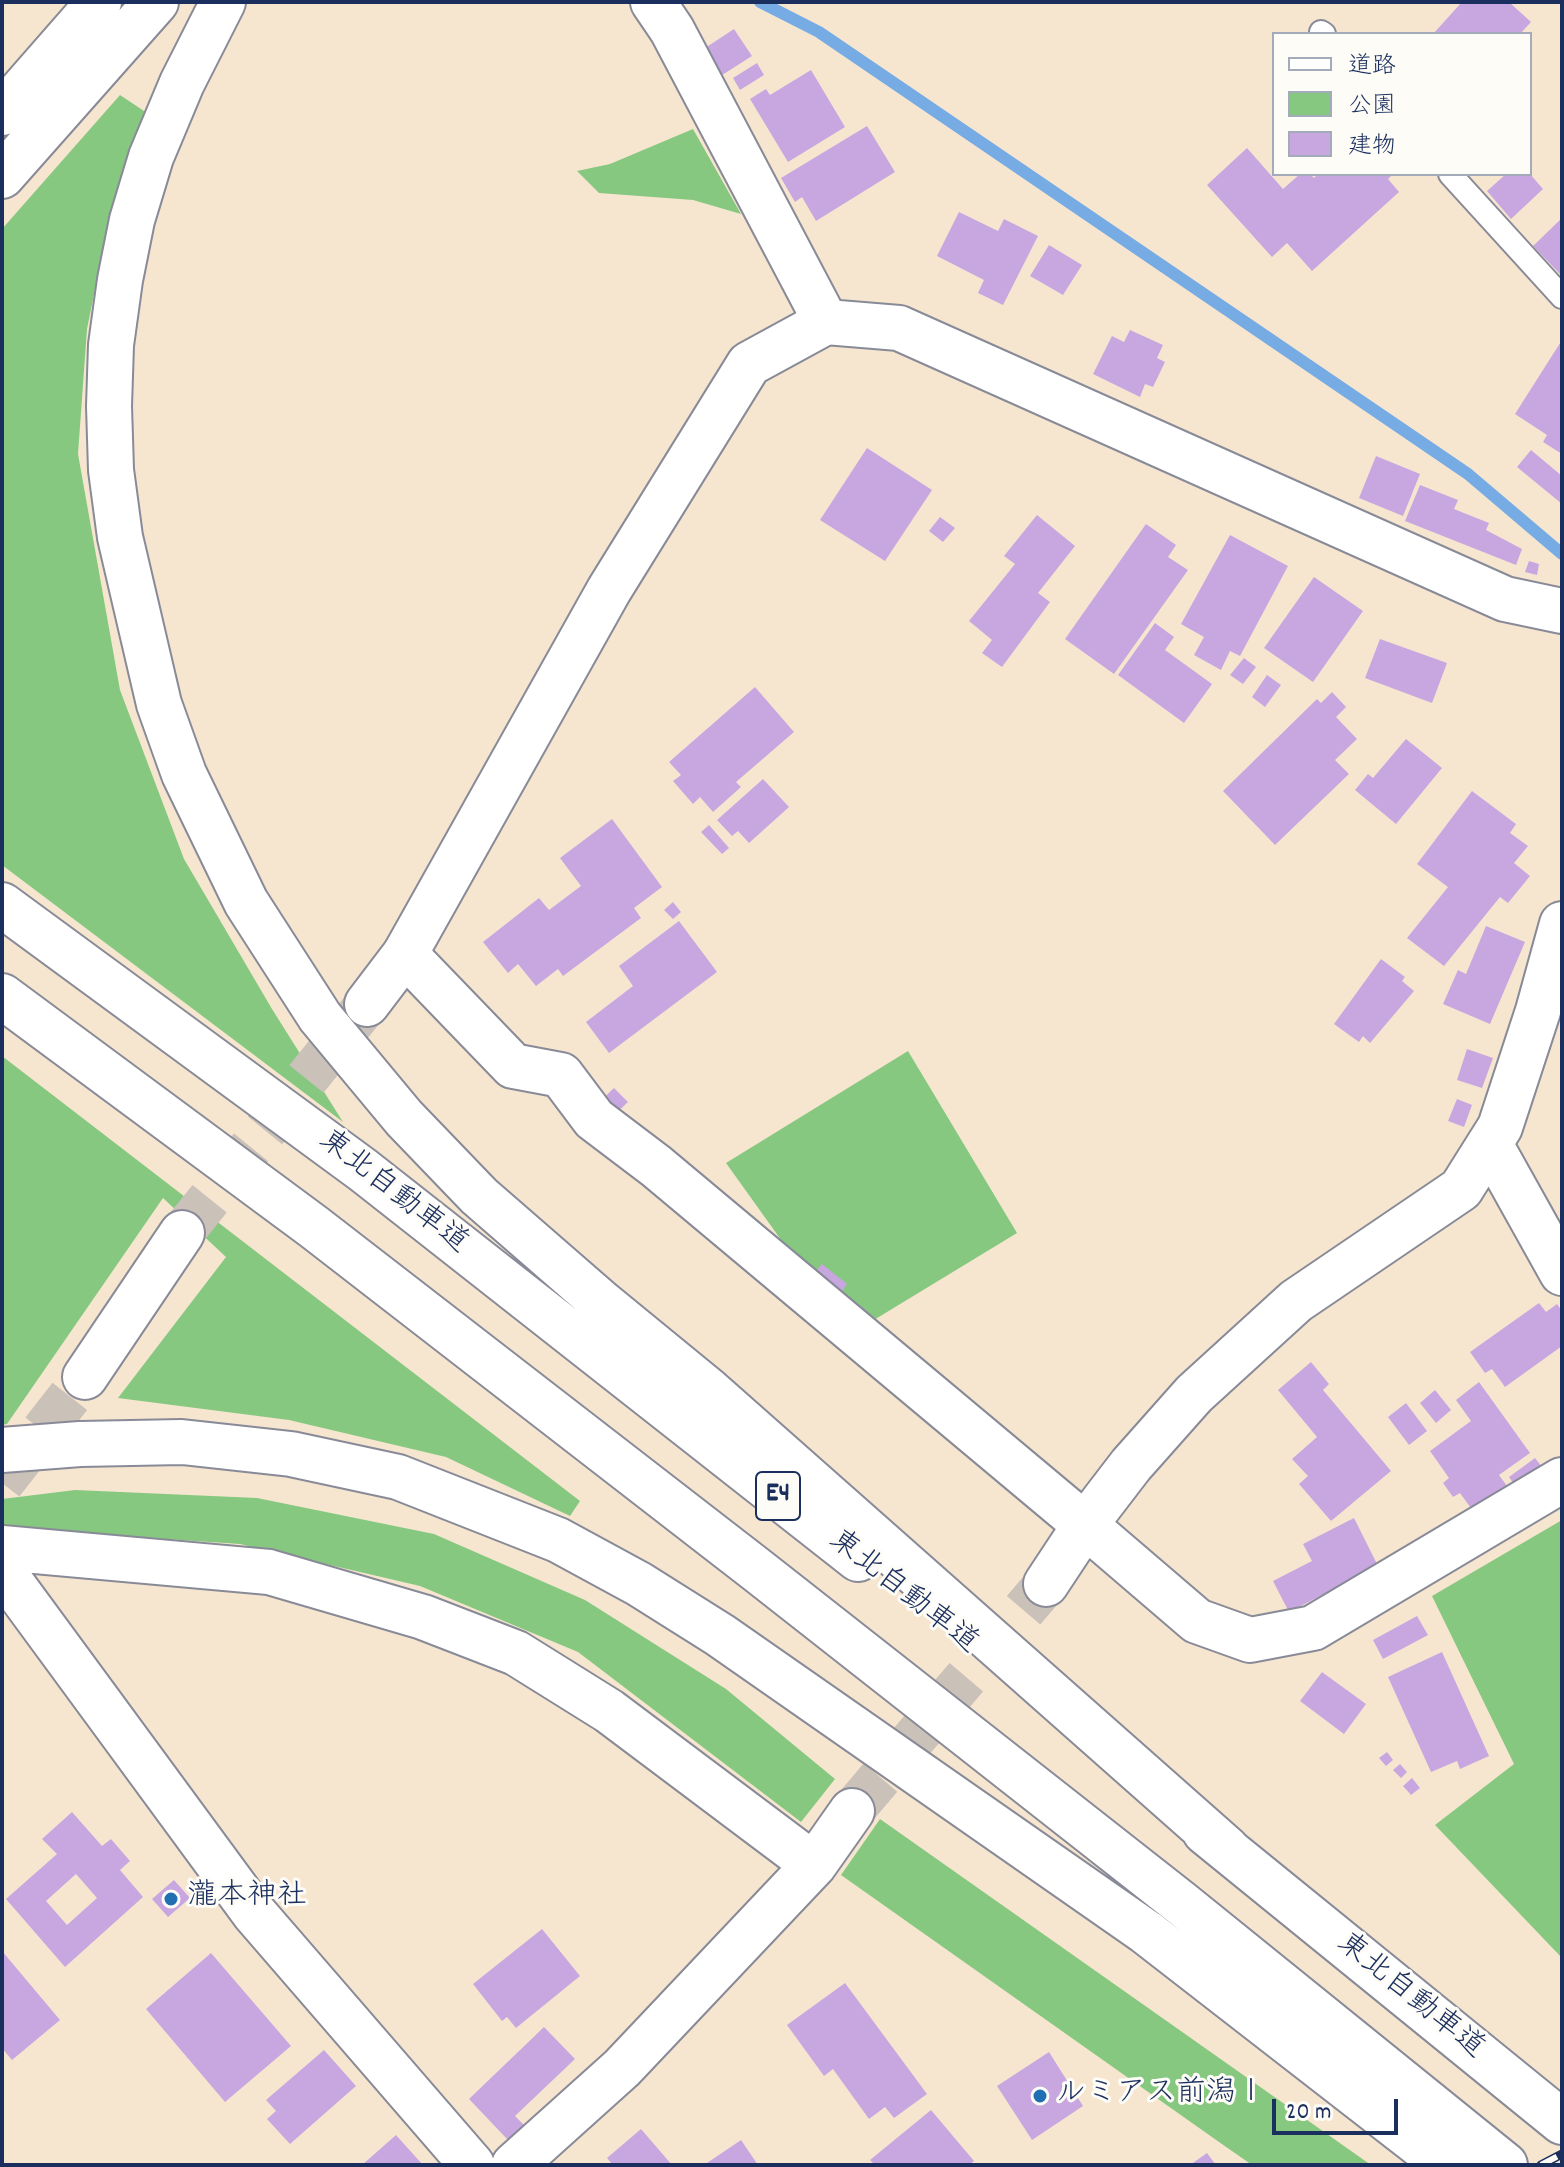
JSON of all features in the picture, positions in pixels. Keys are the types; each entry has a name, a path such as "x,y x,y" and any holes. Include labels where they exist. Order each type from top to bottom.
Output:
{"main road":[{"path":"2,113 99,2"},
{"path":"2,176 156,2"},
{"path":"223,2 182,83 151,157 132,220 111,345 109,406 111,470 120,537 159,704 184,774 246,902 320,1017 404,1118 479,1196 707,1389 1227,1849"},
{"path":"662,16 826,322"},
{"path":"367,1004 405,954 609,590 749,364 826,322 899,328 1505,599 1562,611"},
{"name":"東北自動車道","path":"2,905 363,1170 1227,1849 1551,2114"},
{"path":"1046,1584 1085,1525 1131,1465 1194,1394 1296,1301 1461,1189 1500,1127 1538,1011 1562,924"},
{"path":"405,954 513,1066 561,1075 594,1119 656,1166 1197,1621 1250,1640 1313,1628 1562,1480"},
{"name":"E4","path":"2,996 314,1227 1181,1903 1477,2158"},
{"path":"1490,1144 1562,1273"},
{"path":"85,1377 182,1233"},
{"path":"2,1450 80,1444 182,1442 291,1454 398,1477 558,1540 639,1584 720,1635 1477,2158"},
{"path":"2,1548 269,1572 423,1617 516,1653 609,1711 814,1865"},
{"path":"2,1570 254,1913 472,2165"},
{"path":"514,2165 622,2068 814,1865 852,1811"}],"lane":[{"path":"1452,176 1562,297"}],"green space":[{"path":"120,95 147,113 112,206 87,329 78,454 120,690 184,859 343,1122 2,865 2,229"},
{"path":"693,129 741,214 693,200 599,193 577,171 610,164"},
{"path":"908,1051 1017,1233 864,1326 784,1244 726,1163"},
{"path":"2,1056 580,1501 570,1516 446,1457 289,1420 118,1398 226,1257 163,1198 7,1424 2,1425"},
{"path":"75,1490 257,1498 434,1534 585,1600 726,1689 835,1779 801,1822 578,1652 420,1586 240,1544 2,1528 2,1499"},
{"path":"1562,1520 1562,1958 1435,1825 1514,1764 1432,1596"},
{"path":"880,1819 1371,2165 1252,2165 1219,2142 841,1875"}],"building":[{"path":"1462,2 1509,2 1531,22 1522,32 1435,32"},
{"path":"734,29 752,56 719,77 702,50"},
{"path":"757,63 764,75 740,90 733,78"},
{"path":"811,70 845,127 788,162 750,99 766,89 770,95"},
{"path":"867,126 895,172 816,221 802,197 795,202 781,178"},
{"path":"1247,148 1283,189 1298,176 1391,176 1388,179 1399,192 1312,271 1287,243 1272,257 1207,185"},
{"path":"1504,176 1532,176 1543,189 1511,219 1487,191"},
{"path":"959,212 998,231 1004,219 1038,236 1003,305 978,293 984,280 937,256"},
{"path":"1562,218 1562,276 1533,246"},
{"path":"1049,245 1082,265 1063,295 1030,276"},
{"path":"1130,330 1163,345 1157,358 1165,362 1153,387 1145,384 1140,397 1093,374 1112,336 1124,342"},
{"path":"1562,340 1562,454 1543,442 1547,435 1515,414"},
{"path":"867,448 932,490 885,561 820,520"},
{"path":"1531,450 1562,476 1562,504 1517,467"},
{"path":"1376,456 1420,474 1403,516 1359,498"},
{"path":"1420,485 1458,500 1454,509 1489,523 1486,530 1522,549 1516,565 1405,521"},
{"path":"1037,515 1075,546 1038,593 1050,602 1002,667 982,653 992,640 969,621 1015,564 1004,556"},
{"path":"940,517 955,528 943,542 929,531"},
{"path":"1146,524 1176,545 1168,557 1188,570 1114,674 1065,639"},
{"path":"1230,535 1288,566 1240,656 1230,651 1221,670 1194,655 1204,637 1181,624"},
{"path":"1529,561 1539,564 1537,575 1525,572"},
{"path":"1314,577 1363,611 1313,682 1264,648"},
{"path":"1155,623 1174,637 1165,650 1212,684 1184,723 1118,675"},
{"path":"1380,639 1447,663 1432,703 1365,678"},
{"path":"1244,658 1256,667 1243,684 1230,675"},
{"path":"1267,675 1281,685 1265,707 1252,697"},
{"path":"755,687 794,732 736,782 741,787 713,812 700,797 693,804 673,781 681,775 669,762"},
{"path":"1332,692 1346,707 1336,717 1357,739 1335,760 1349,774 1275,845 1223,791 1317,699 1321,703"},
{"path":"1406,739 1442,768 1396,824 1355,790 1368,774 1373,778"},
{"path":"763,779 789,807 749,843 738,831 732,836 717,820"},
{"path":"1472,791 1516,824 1510,833 1528,846 1514,863 1530,876 1508,903 1500,897 1444,966 1407,938 1448,887 1417,864"},
{"path":"612,819 662,887 634,908 641,918 563,976 558,969 536,986 518,964 508,973 483,942 539,898 549,910 581,886 560,858"},
{"path":"709,825 729,848 722,854 701,832"},
{"path":"673,902 681,912 673,919 664,910"},
{"path":"679,921 717,972 609,1053 586,1022 633,986 619,966"},
{"path":"1486,926 1525,942 1490,1024 1443,1004 1458,970 1466,974"},
{"path":"1381,959 1405,977 1402,981 1414,991 1370,1043 1363,1036 1359,1042 1334,1024"},
{"path":"1467,1049 1493,1058 1482,1088 1457,1080"},
{"path":"614,1088 628,1102 606,1123 592,1109"},
{"path":"1457,1099 1472,1105 1464,1127 1448,1121"},
{"path":"822,1264 847,1284 842,1291 867,1311 859,1320 809,1279"},
{"path":"1539,1303 1546,1312 1557,1304 1562,1311 1562,1346 1505,1387 1492,1369 1485,1373 1470,1352"},
{"path":"1311,1362 1329,1384 1323,1390 1391,1471 1331,1521 1299,1484 1308,1476 1292,1459 1317,1437 1278,1390"},
{"path":"1479,1382 1530,1453 1499,1475 1507,1486 1473,1511 1460,1493 1453,1497 1443,1483 1449,1478 1430,1451 1471,1421 1456,1400"},
{"path":"1435,1390 1451,1410 1436,1423 1420,1403"},
{"path":"1406,1403 1427,1431 1409,1445 1388,1417"},
{"path":"1535,1458 1545,1471 1518,1490 1509,1477"},
{"path":"1354,1518 1378,1566 1289,1612 1273,1581 1312,1561 1303,1544"},
{"path":"1417,1616 1428,1635 1383,1659 1373,1640"},
{"path":"1442,1652 1489,1756 1460,1769 1457,1761 1431,1772 1388,1677"},
{"path":"1322,1672 1366,1704 1344,1734 1300,1701"},
{"path":"1387,1752 1393,1760 1386,1766 1379,1758"},
{"path":"1400,1764 1407,1772 1401,1778 1393,1770"},
{"path":"1412,1778 1420,1788 1411,1795 1403,1786"},
{"path":"72,1812 102,1846 111,1839 130,1861 120,1870 143,1897 65,1967 6,1899 57,1854 42,1839","holes":["76,1874 97,1898 67,1925 46,1901"]},
{"name":"瀧本神社","path":"174,1880 190,1898 168,1917 152,1899"},
{"path":"542,1929 580,1976 516,2028 507,2017 502,2021 473,1984"},
{"path":"2,1951 60,2020 12,2060 2,2048"},
{"path":"211,1953 291,2046 225,2102 146,2009"},
{"path":"845,1983 927,2094 894,2118 885,2107 869,2119 833,2069 824,2076 787,2025"},
{"path":"544,2027 575,2059 515,2116 524,2125 508,2140 469,2099"},
{"path":"324,2050 356,2086 290,2144 267,2119 276,2111 266,2100"},
{"name":"ルミアス前潟Ⅰ","path":"1049,2052 1083,2106 1032,2140 997,2086"},
{"path":"931,2110 974,2161 969,2165 875,2165 870,2160"},
{"path":"641,2129 672,2165 613,2165 607,2158"},
{"path":"396,2135 423,2165 362,2165"},
{"path":"741,2140 758,2165 704,2165"},
{"path":"1207,2153 1216,2165 1190,2165"}],"waterway":[{"path":"760,2 819,32 1468,474 1562,554"}],"tunnel":[{"path":"182,1233 367,1004"},
{"path":"2,1483 85,1377"},
{"path":"852,1811 1046,1584"}],"railway":[{"path":"1541,2165 1562,2154"}],"place":[{"name":"瀧本神社","path":"171,1899"},
{"name":"ルミアス前潟Ⅰ","path":"1040,2096"}]}
